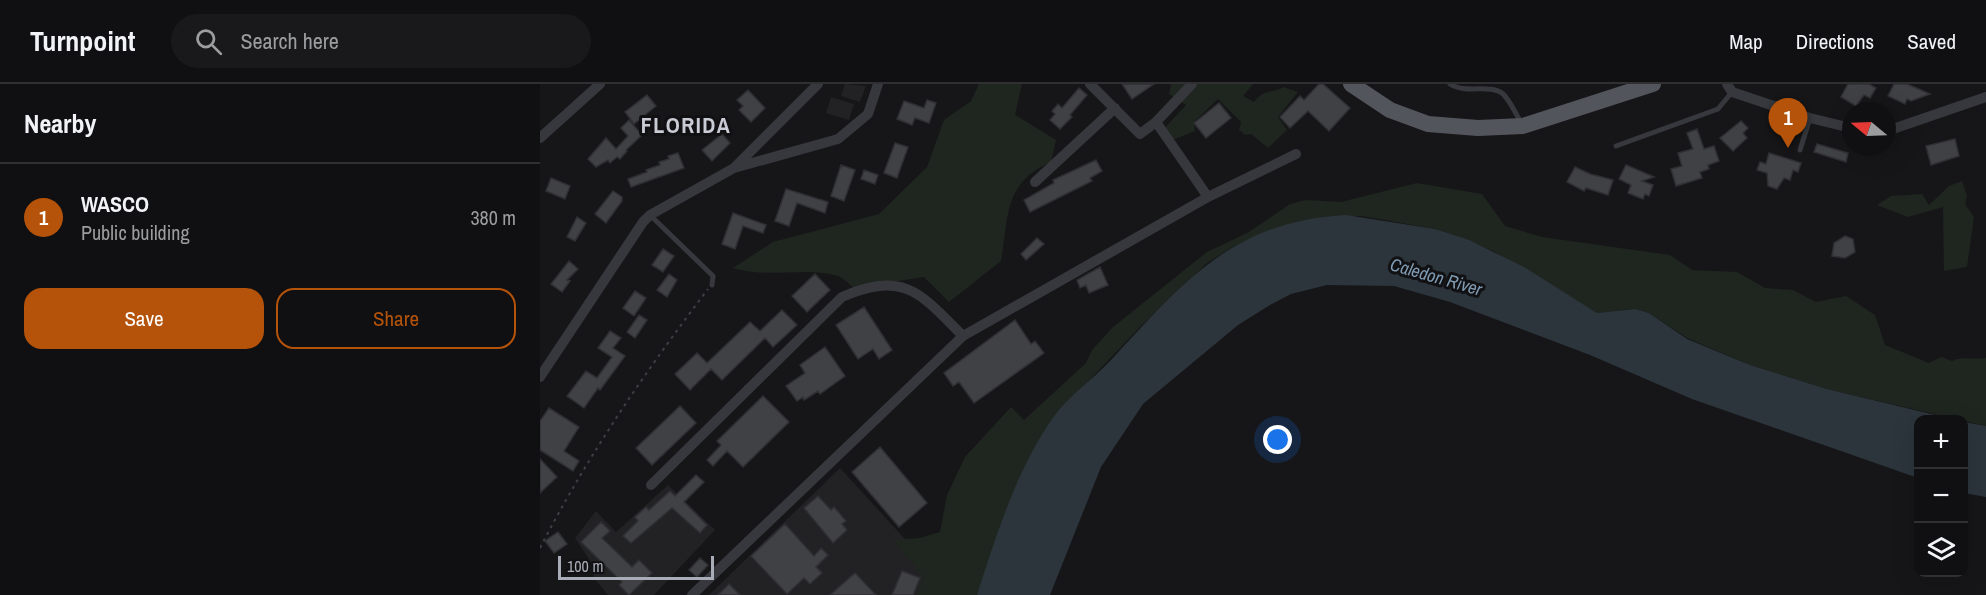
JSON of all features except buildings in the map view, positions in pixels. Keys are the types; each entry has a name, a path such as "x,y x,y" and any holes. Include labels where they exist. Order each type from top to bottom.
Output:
{"main road":[{"path":"1352,84 1390,110 1428,124 1478,128 1523,126 1653,84"}],"street":[{"path":"734,168 818,84"},
{"path":"540,377 650,215 734,168 842,138 868,114 879,84"},
{"path":"1090,84 1140,134 1156,122 1192,84"},
{"path":"540,138 592,86"},
{"path":"1729,88 1810,118 1842,126"},
{"path":"1896,128 1986,97"},
{"path":"1035,182 1115,108"},
{"path":"1156,122 1209,197"},
{"path":"692,595 963,336 1209,197 1296,154"},
{"path":"651,485 842,297 880,286 899,287 921,294 963,336"}],"lane":[{"path":"1450,84 1458,90 1496,87 1504,95 1523,126"},
{"path":"1616,146 1718,109 1729,88"},
{"path":"1800,150 1810,118"},
{"path":"650,215 713,276 712,285"}],"path":[{"path":"540,548 572,487 614,418 712,285"}],"shaded area":[{"path":"845,84 866,86 860,102 841,96"},
{"path":"979,84 1022,84 1015,115 1056,140 1051,162 1035,170 1024,180 1011,202 1001,261 949,302 924,277 854,288 840,277 825,273 760,272 733,268 773,242 879,214 927,167 944,120 971,101"},
{"path":"1171,84 1253,84 1243,96 1254,102 1264,93 1284,87 1298,92 1278,117 1287,130 1268,148 1251,134 1245,135 1239,130 1241,122 1218,99 1194,122 1195,131 1170,141 1161,132 1186,105 1169,94"},
{"path":"831,97 854,104 849,120 826,113"},
{"path":"1962,181 1967,196 1965,204 1974,217 1967,267 1944,271 1943,207 1908,217 1877,205 1891,196 1922,194 1929,205 1949,186"},
{"path":"1417,183 1482,194 1505,226 1542,237 1670,255 1692,270 1737,272 1765,288 1793,290 1816,302 1846,296 1875,315 1885,345 1929,363 1941,357 1952,361 1986,358 1986,426 1968,422 1968,415 1939,415 1827,389 1750,365 1687,338 1649,313 1635,309 1597,313 1493,251 1435,229 1362,216 1329,216 1280,227 1234,246 1207,263 1144,323 1052,419 1025,467 977,595 917,595 924,578 893,540 919,538 940,532 947,495 965,457 1011,407 1024,420 1086,363 1092,350 1113,327 1207,252 1249,232 1290,204 1306,200 1341,202"},
{"path":"840,468 937,574 932,595 709,595"},
{"path":"668,485 715,530 654,595 608,595 593,577 596,570 575,538 596,511 616,532"}],"water":[{"name":"Caledon River","path":"1346,215 1435,229 1469,240 1524,267 1597,313 1635,309 1649,313 1687,339 1750,365 1827,389 1935,415 1914,415 1914,477 1692,399 1590,355 1450,302 1394,286 1327,285 1291,294 1238,325 1143,404 1101,467 1050,595 977,595 1017,482 1039,439 1065,403 1110,361 1161,307 1212,261 1240,244 1271,230 1306,220"},
{"path":"1968,423 1986,426 1986,497 1968,494"}],"place":[{"name":"WASCO","path":"1788,148"}],"district":[{"name":"FLORIDA","path":"686,125"}]}
